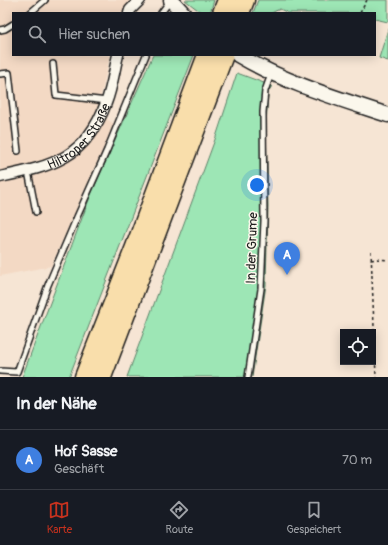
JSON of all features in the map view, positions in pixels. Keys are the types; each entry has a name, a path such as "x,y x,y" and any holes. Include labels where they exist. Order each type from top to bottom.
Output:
{"highway":[{"path":"222,12 227,0"},
{"path":"240,12 245,0"},
{"path":"84,377 135,247 207,56"},
{"path":"102,377 234,56"}],"street":[{"path":"129,12 140,0"},
{"path":"171,0 182,12"},
{"name":"Hiltroper Straße","path":"0,177 55,163 74,152 83,143 93,130 107,101 118,56"},
{"path":"236,56 299,85 388,115"}],"lane":[{"path":"31,12 45,0"},
{"path":"162,12 171,0"},
{"path":"0,30 12,25"},
{"path":"0,371 17,372 48,285 76,217 107,150 146,56"},
{"path":"53,64 56,95 107,101"},
{"path":"0,74 9,73 18,151"},
{"name":"In der Grume","path":"248,377 261,288 264,221 263,112 265,91 272,73"},
{"path":"28,171 36,212"}],"path":[{"path":"361,12 367,0"},
{"path":"371,251 376,377"},
{"path":"371,260 388,260"}],"shaded area":[{"path":"0,0 130,0 125,12 12,12 12,56 110,56 97,113 114,124 51,266 0,276"}],"green space":[{"path":"185,0 214,0 210,12 201,12"},
{"path":"258,0 388,0 388,22 376,19 376,12 286,12 280,9 273,12 253,12"},
{"path":"388,29 388,61 379,58"},
{"path":"153,56 194,56 69,377 22,377 90,197"},
{"path":"237,73 272,86 268,92 266,126 268,206 266,285 252,377 127,377 217,134"}],"place":[{"name":"Hof Sasse","path":"287,275"}]}
